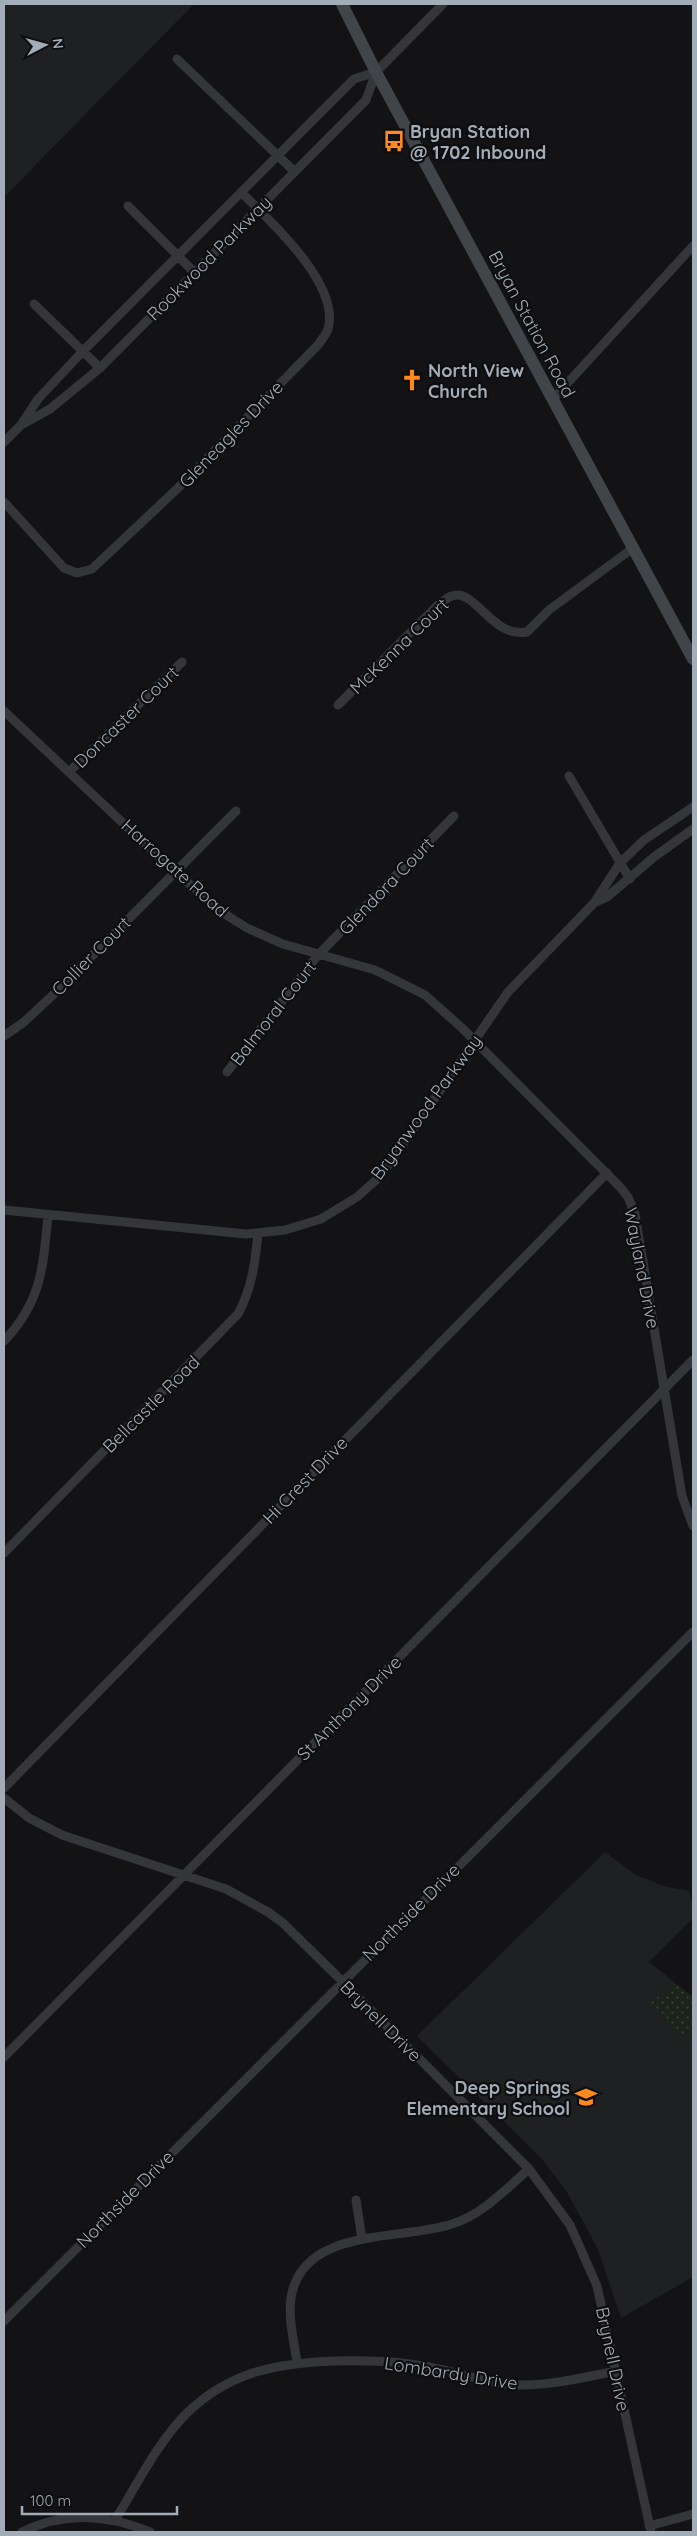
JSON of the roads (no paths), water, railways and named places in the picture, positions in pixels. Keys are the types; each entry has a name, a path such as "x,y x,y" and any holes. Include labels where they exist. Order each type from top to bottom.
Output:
{"main road":[{"name":"Bryan Station Road","path":"342,4 376,72 693,659"}],"street":[{"name":"Rookwood Parkway","path":"21,425 50,409 100,368 366,100 376,72 443,4"},
{"path":"177,59 294,171"},
{"name":"Rookwood Parkway","path":"4,442 21,425 38,399 83,351 354,78 376,72"},
{"name":"Gleneagles Drive","path":"4,502 64,568 77,572 92,569 172,495 318,345 328,329 328,308 324,295 302,257 241,192"},
{"path":"128,206 194,272"},
{"path":"553,399 693,246"},
{"path":"34,304 100,368"},
{"name":"McKenna Court","path":"338,705 437,606 451,596 457,595 468,599 504,628 513,632 526,632 549,610 633,548"},
{"name":"Doncaster Court","path":"70,771 182,662"},
{"name":"Harrogate Road","path":"4,711 70,771 175,872 214,905 247,928 283,944 376,970 413,987 436,1003 474,1040"},
{"path":"569,776 630,879"},
{"name":"Bryanwood Parkway","path":"4,1210 258,1234 303,1226 321,1219 357,1197 391,1162 508,992 594,902 620,862 644,840 693,807"},
{"name":"Collier Court","path":"4,1036 55,993 236,811"},
{"name":"Glendora Court","path":"318,955 454,816"},
{"name":"Bryanwood Parkway","path":"594,902 607,897 654,857 693,829"},
{"name":"Balmoral Court","path":"228,1072 318,955"},
{"name":"Wayland Drive","path":"474,1040 607,1173 628,1198 635,1214 682,1496 693,1526"},
{"name":"Hi Crest Drive","path":"4,1788 607,1173"},
{"path":"4,1340 26,1315 38,1289 43,1270 48,1215"},
{"name":"Bellcastle Road","path":"4,1553 238,1314 254,1276 258,1234"},
{"name":"St Anthony Drive","path":"4,2057 693,1360"},
{"name":"Northside Drive","path":"4,2321 693,1632"},
{"name":"Brynell Drive","path":"4,1798 29,1818 62,1835 226,1889 268,1912 283,1923 342,1981 529,2169 570,2225 590,2266 603,2308 650,2529"},
{"path":"297,2362 291,2300 294,2285 301,2273 319,2256 342,2244 362,2239 430,2230 465,2219 488,2204 529,2169"},
{"path":"356,2200 362,2239"},
{"name":"Lombardy Drive","path":"115,2520 174,2427 199,2402 224,2385 249,2374 297,2362 372,2360 400,2363 515,2385 564,2381 617,2371"},
{"path":"650,2529 693,2514"},
{"path":"22,2532 51,2520 67,2517 100,2517 150,2532"}],"place":[{"name":"Bryan Station @ 1702 Inbound","path":"394,141"},
{"name":"North View Church","path":"412,380"},
{"name":"Deep Springs Elementary School","path":"586,2097"}]}
